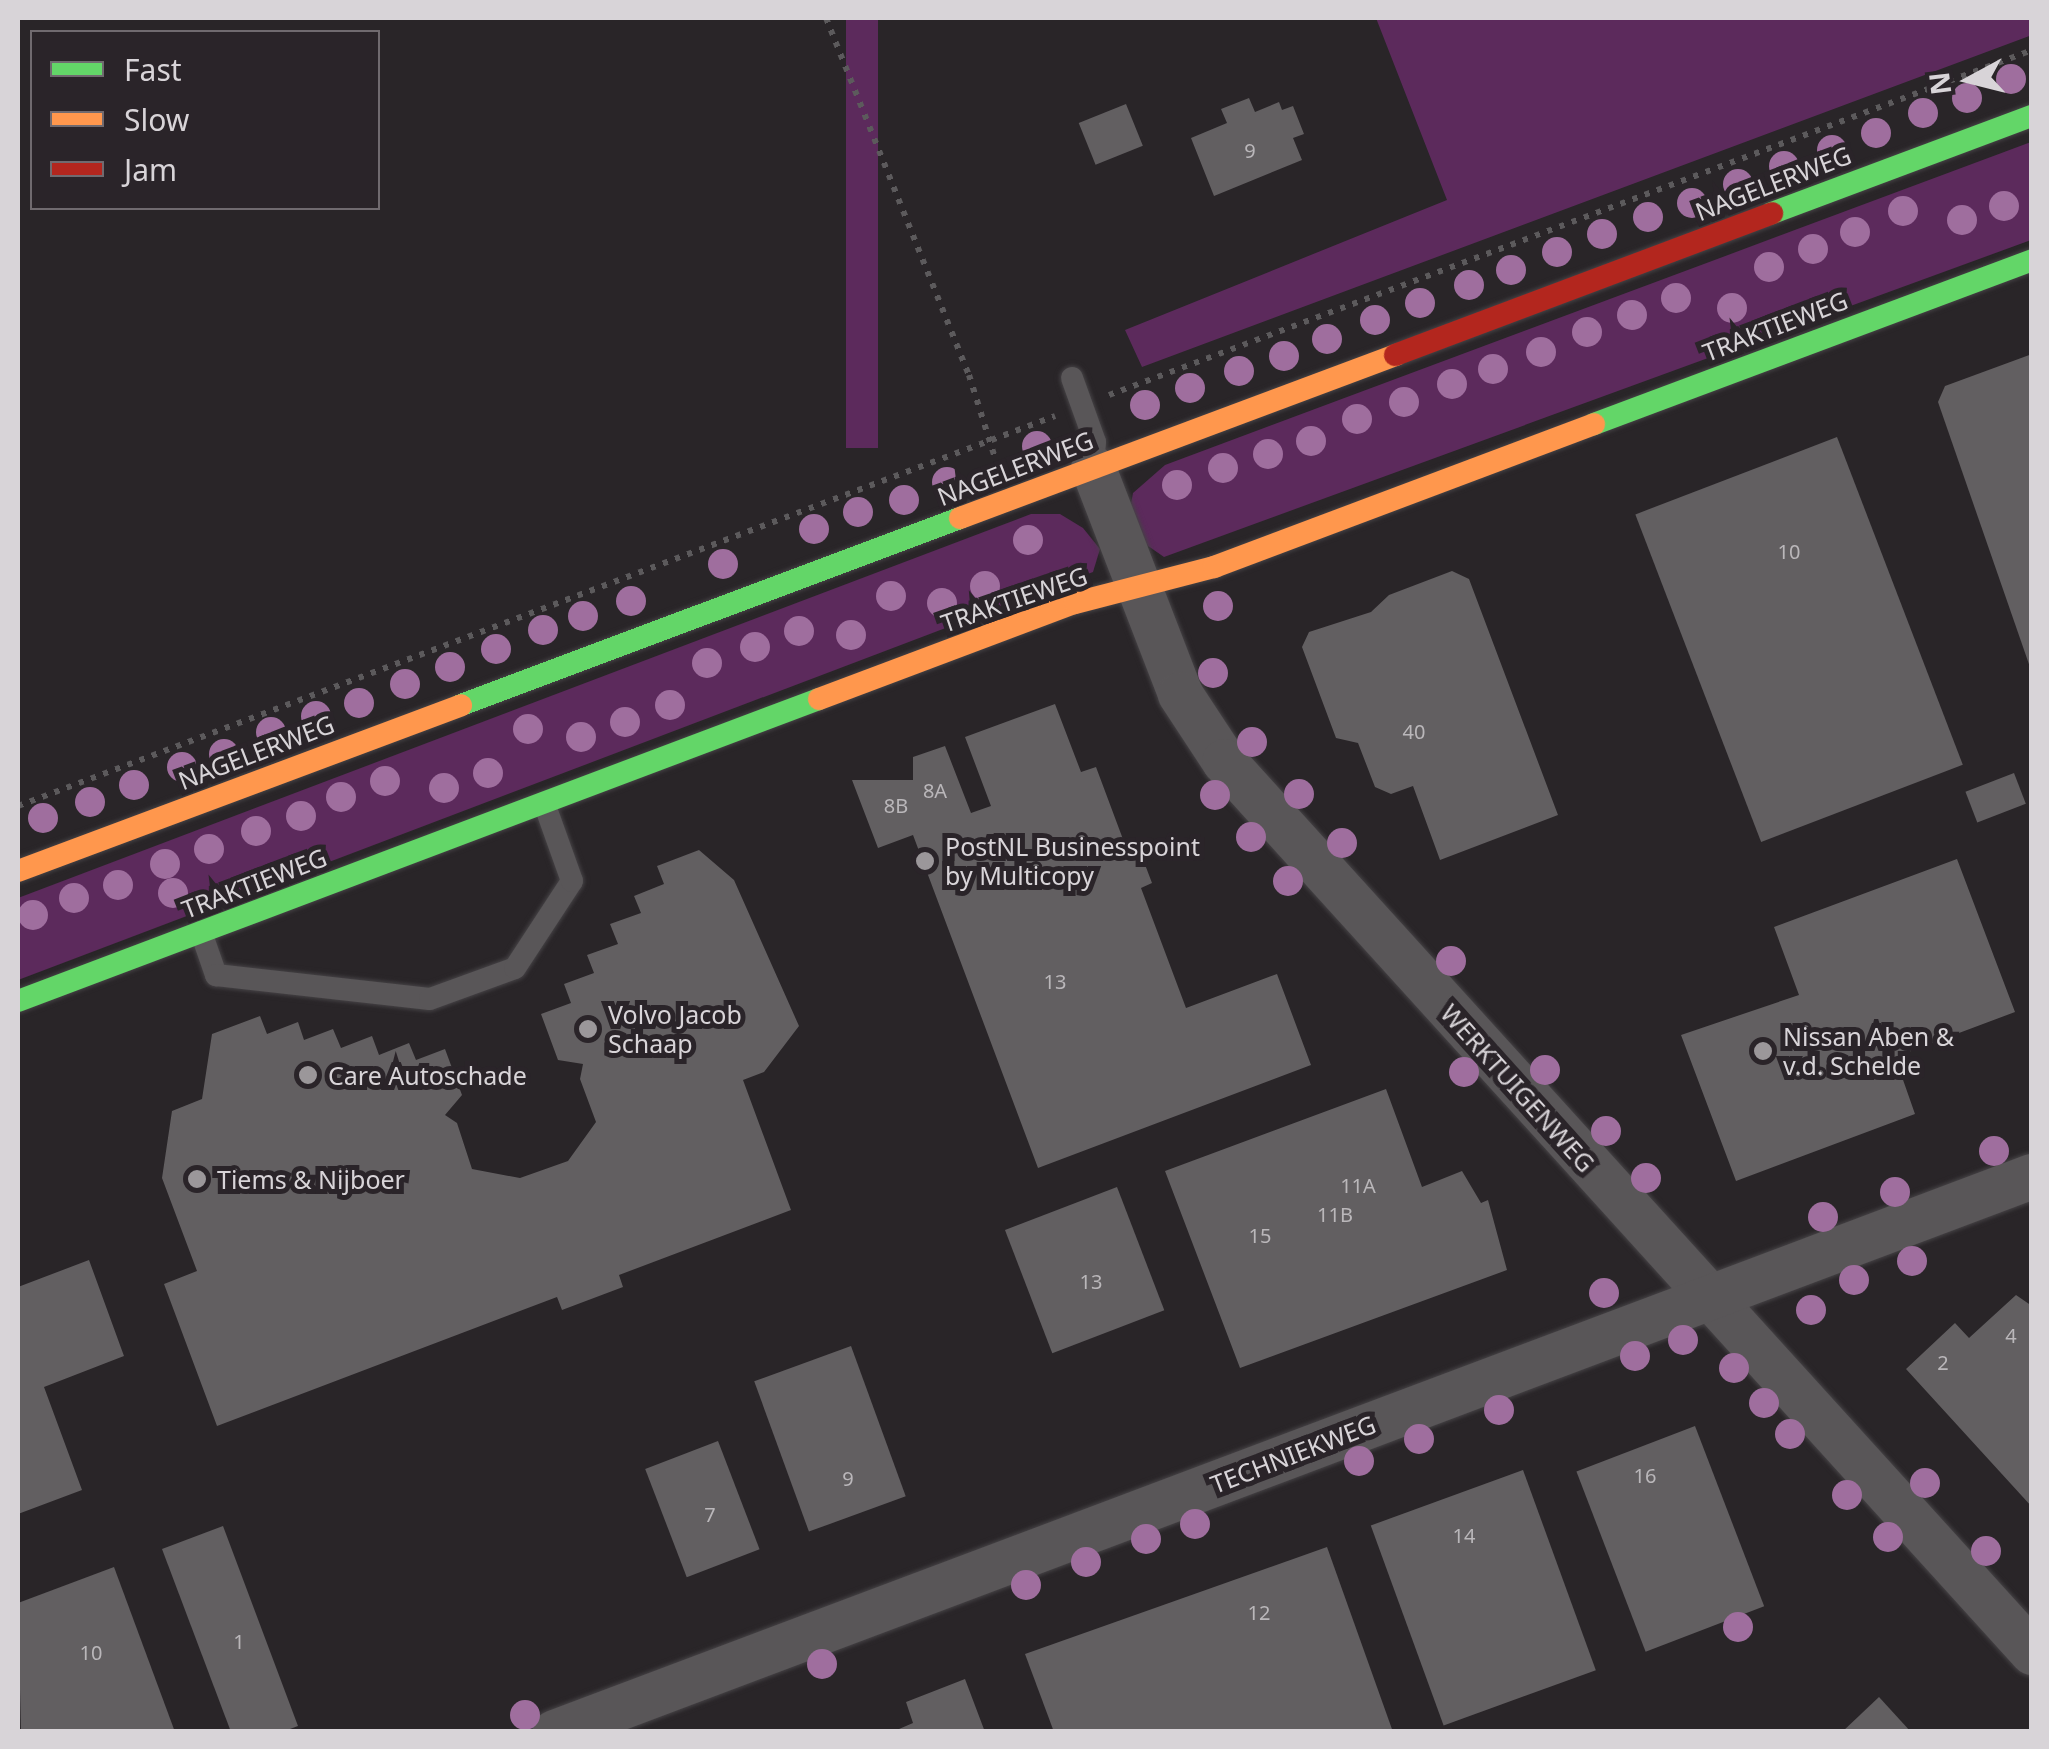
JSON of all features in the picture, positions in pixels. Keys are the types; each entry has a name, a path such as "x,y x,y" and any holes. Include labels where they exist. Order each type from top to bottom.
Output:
{"street":[{"name":"NAGELERWEG","path":"18,871 2032,116"},
{"name":"TRAKTIEWEG","path":"18,1001 1076,603 1214,566 1860,336 2032,260"},
{"name":"WERKTUIGENWEG","path":"1093,468 1180,694 1224,761 2032,1652"},
{"name":"TECHNIEKWEG","path":"554,1732 2032,1176"}],"lane":[{"path":"1072,378 1095,442 1093,468"},
{"path":"201,932 216,975 430,999 515,968 572,881 544,803"}],"path":[{"path":"826,18 992,451"},
{"path":"18,806 2032,50"}],"shaded area":[{"path":"846,18 878,18 878,448 846,448"},
{"path":"1376,18 2031,18 2032,35 1142,367 1125,330 1447,200"},
{"path":"2031,142 2031,240 1164,557 1138,539 1130,509 1133,493 1165,465"},
{"path":"1031,514 1060,514 1083,528 1100,549 1093,572 18,980 18,898"}],"building":[{"path":"1249,98 1255,112 1279,102 1282,110 1293,106 1304,134 1293,138 1302,160 1214,196 1191,138 1227,123 1221,109"},
{"path":"1126,104 1143,146 1096,165 1079,123"},
{"path":"2032,354 2031,670 1938,402 1945,386"},
{"path":"1837,437 1963,765 1761,842 1635,514"},
{"path":"1452,571 1469,579 1558,815 1440,860 1413,786 1391,794 1375,787 1358,743 1336,738 1302,647 1309,632 1371,612 1389,595"},
{"path":"1055,704 1081,772 1096,767 1130,858 1141,854 1152,883 1141,888 1186,1008 1277,974 1311,1065 1038,1168 913,835 878,848 852,780 913,780 913,757 945,746 971,813 991,806 965,737"},
{"path":"2014,773 2026,804 1977,822 1965,792"},
{"path":"699,850 734,880 799,1026 764,1072 743,1080 791,1210 619,1275 623,1287 562,1310 557,1297 217,1426 164,1284 197,1271 162,1178 172,1111 202,1099 212,1034 260,1016 267,1034 298,1022 304,1040 333,1029 341,1048 372,1036 379,1055 409,1043 416,1060 445,1049 462,1095 445,1115 457,1123 472,1169 520,1178 568,1161 596,1122 580,1079 583,1064 558,1060 541,1014 571,1003 564,984 594,973 587,955 618,944 610,924 641,913 634,896 664,884 657,866"},
{"path":"1957,859 2015,1012 1895,1057 1915,1114 1736,1181 1681,1035 1799,995 1774,927"},
{"path":"1386,1089 1422,1187 1462,1171 1481,1203 1488,1200 1507,1270 1240,1368 1165,1171"},
{"path":"1117,1187 1164,1310 1052,1353 1005,1230"},
{"path":"89,1260 124,1356 44,1387 82,1490 18,1514 18,1287"},
{"path":"2016,1295 2032,1306 2032,1507 1906,1369 1955,1323 1969,1338"},
{"path":"851,1346 906,1496 809,1532 754,1381"},
{"path":"1695,1426 1764,1606 1646,1652 1576,1472"},
{"path":"718,1441 760,1549 687,1577 645,1469"},
{"path":"1523,1470 1596,1670 1444,1726 1371,1525"},
{"path":"223,1526 298,1726 282,1732 231,1732 162,1549"},
{"path":"1327,1547 1393,1732 1054,1732 1025,1654"},
{"path":"114,1567 175,1732 21,1732 18,1603"},
{"path":"965,1679 985,1732 892,1732 913,1723 906,1702"},
{"path":"1879,1697 1911,1732 1842,1732"}],"traffic: fast":[{"path":"1772,213 2032,116"},
{"path":"1594,424 2032,260"},
{"path":"461,705 960,518"},
{"path":"18,1001 819,699"}],"traffic: slow":[{"path":"960,518 1395,355"},
{"path":"819,699 1075,603 1214,567 1594,424"},
{"path":"18,871 461,705"}],"traffic: jam":[{"path":"1395,355 1772,213"}],"place":[{"name":"PostNL Businesspoint by Multicopy","path":"925,861"},
{"name":"Volvo Jacob Schaap","path":"588,1029"},
{"name":"Nissan Aben & v.d. Schelde","path":"1763,1051"},
{"name":"Care Autoschade","path":"308,1075"},
{"name":"Tiems & Nijboer","path":"197,1179"}]}
